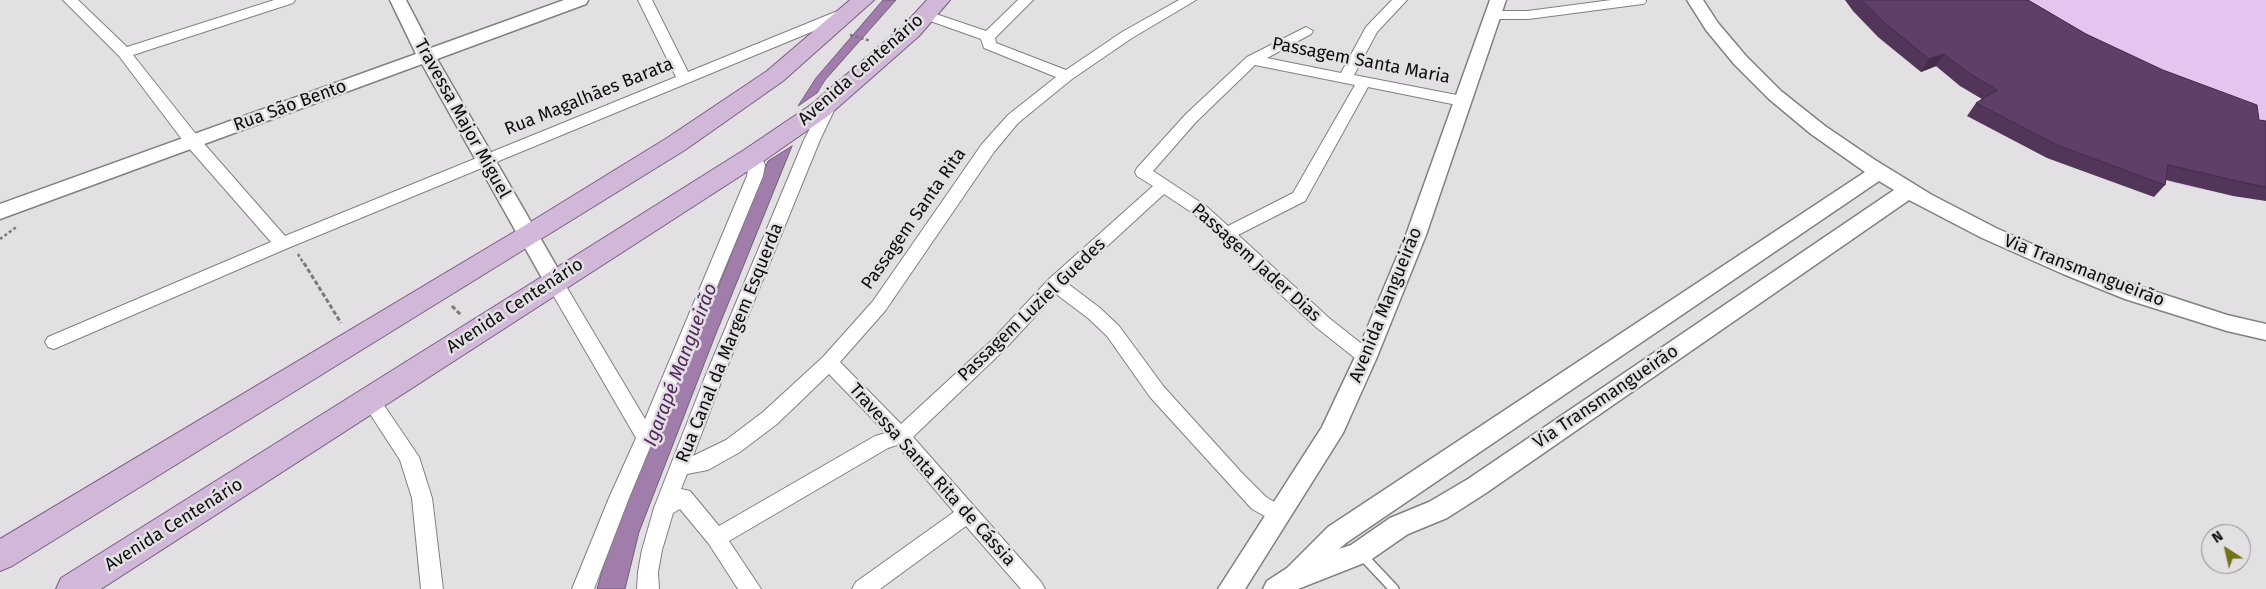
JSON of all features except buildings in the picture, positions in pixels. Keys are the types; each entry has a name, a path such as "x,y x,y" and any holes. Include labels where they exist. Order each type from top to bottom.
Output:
{"main road":[{"name":"Avenida Centenário","path":"73,589 753,156 830,102 933,7"},
{"path":"0,556 438,291 693,133 775,76 854,14"}],"street":[{"path":"70,0 124,53 193,142 286,242"},
{"path":"124,53 288,0"},
{"name":"Travessa Major Miguel","path":"398,0 426,55 554,281"},
{"name":"Rua São Bento","path":"0,212 580,0"},
{"path":"644,0 684,79"},
{"path":"988,37 1026,0"},
{"name":"Passagem Santa Rita","path":"681,466 701,464 733,446 770,418 829,362 878,306 988,148 1013,119 1067,76 1127,35 1189,0"},
{"path":"1345,79 1371,30 1400,0"},
{"name":"Via Transmangueirão","path":"1695,0 1712,26 1740,60 1775,95 1818,130 1909,190 1989,233 2058,265 2132,293 2266,332"},
{"path":"933,7 988,37"},
{"name":"Avenida Mangueirão","path":"1231,589 1331,433 1366,357 1416,235 1496,8"},
{"name":"Rua Magalhães Barata","path":"54,342 286,242 684,79 854,14"},
{"path":"1252,60 1306,31"},
{"path":"988,37 989,45 1067,76"},
{"name":"Passagem Santa Maria","path":"1252,60 1462,101"},
{"name":"Passagem Jader Dias","path":"1252,60 1191,118 1143,172 1164,184 1200,210 1317,318 1366,357"},
{"path":"1227,234 1300,197 1364,83"},
{"name":"Rua Canal da Margem Esquerda","path":"648,589 648,572 652,550 664,508 718,368 812,140 830,102"},
{"path":"583,589 619,498 646,438 755,176 757,165 753,156"},
{"name":"Via Transmangueirão","path":"1283,584 1337,535 1879,172"},
{"name":"Passagem Luziel Guedes","path":"901,436 998,345 1056,284 1164,184"},
{"name":"Via Transmangueirão","path":"1283,584 1360,553 1399,526 1438,510 1477,486 1909,190"},
{"path":"554,281 646,438"},
{"path":"1056,284 1094,313 1113,331 1157,392 1235,479 1259,503 1279,515"},
{"name":"Travessa Santa Rita de Cássia","path":"829,362 901,436 1034,589"},
{"path":"370,400 399,440 409,457 416,478 422,498 432,589"},
{"path":"716,538 882,442 901,436"},
{"path":"664,508 684,497 716,538 750,589"},
{"path":"863,589 968,513"}],"lane":[{"path":"1496,8 1528,15 1642,0"},
{"path":"1360,553 1394,589"}],"path":[{"path":"854,14 874,42"},
{"path":"286,242 352,342"},
{"path":"438,291 476,332"}],"shaded area":[{"path":"883,0 896,0 825,80 817,93 798,106 816,78"},
{"path":"1845,0 2266,0 2266,201 2185,186 2157,178 2154,197 2047,158 1967,116 1988,103 1960,86 1936,67 1921,72 1878,37"},
{"path":"792,146 715,336 639,532 625,589 597,589 613,532 713,301 768,161"}],"water label":[{"name":"Igarapé Mangueirão","path":"681,365"}]}
